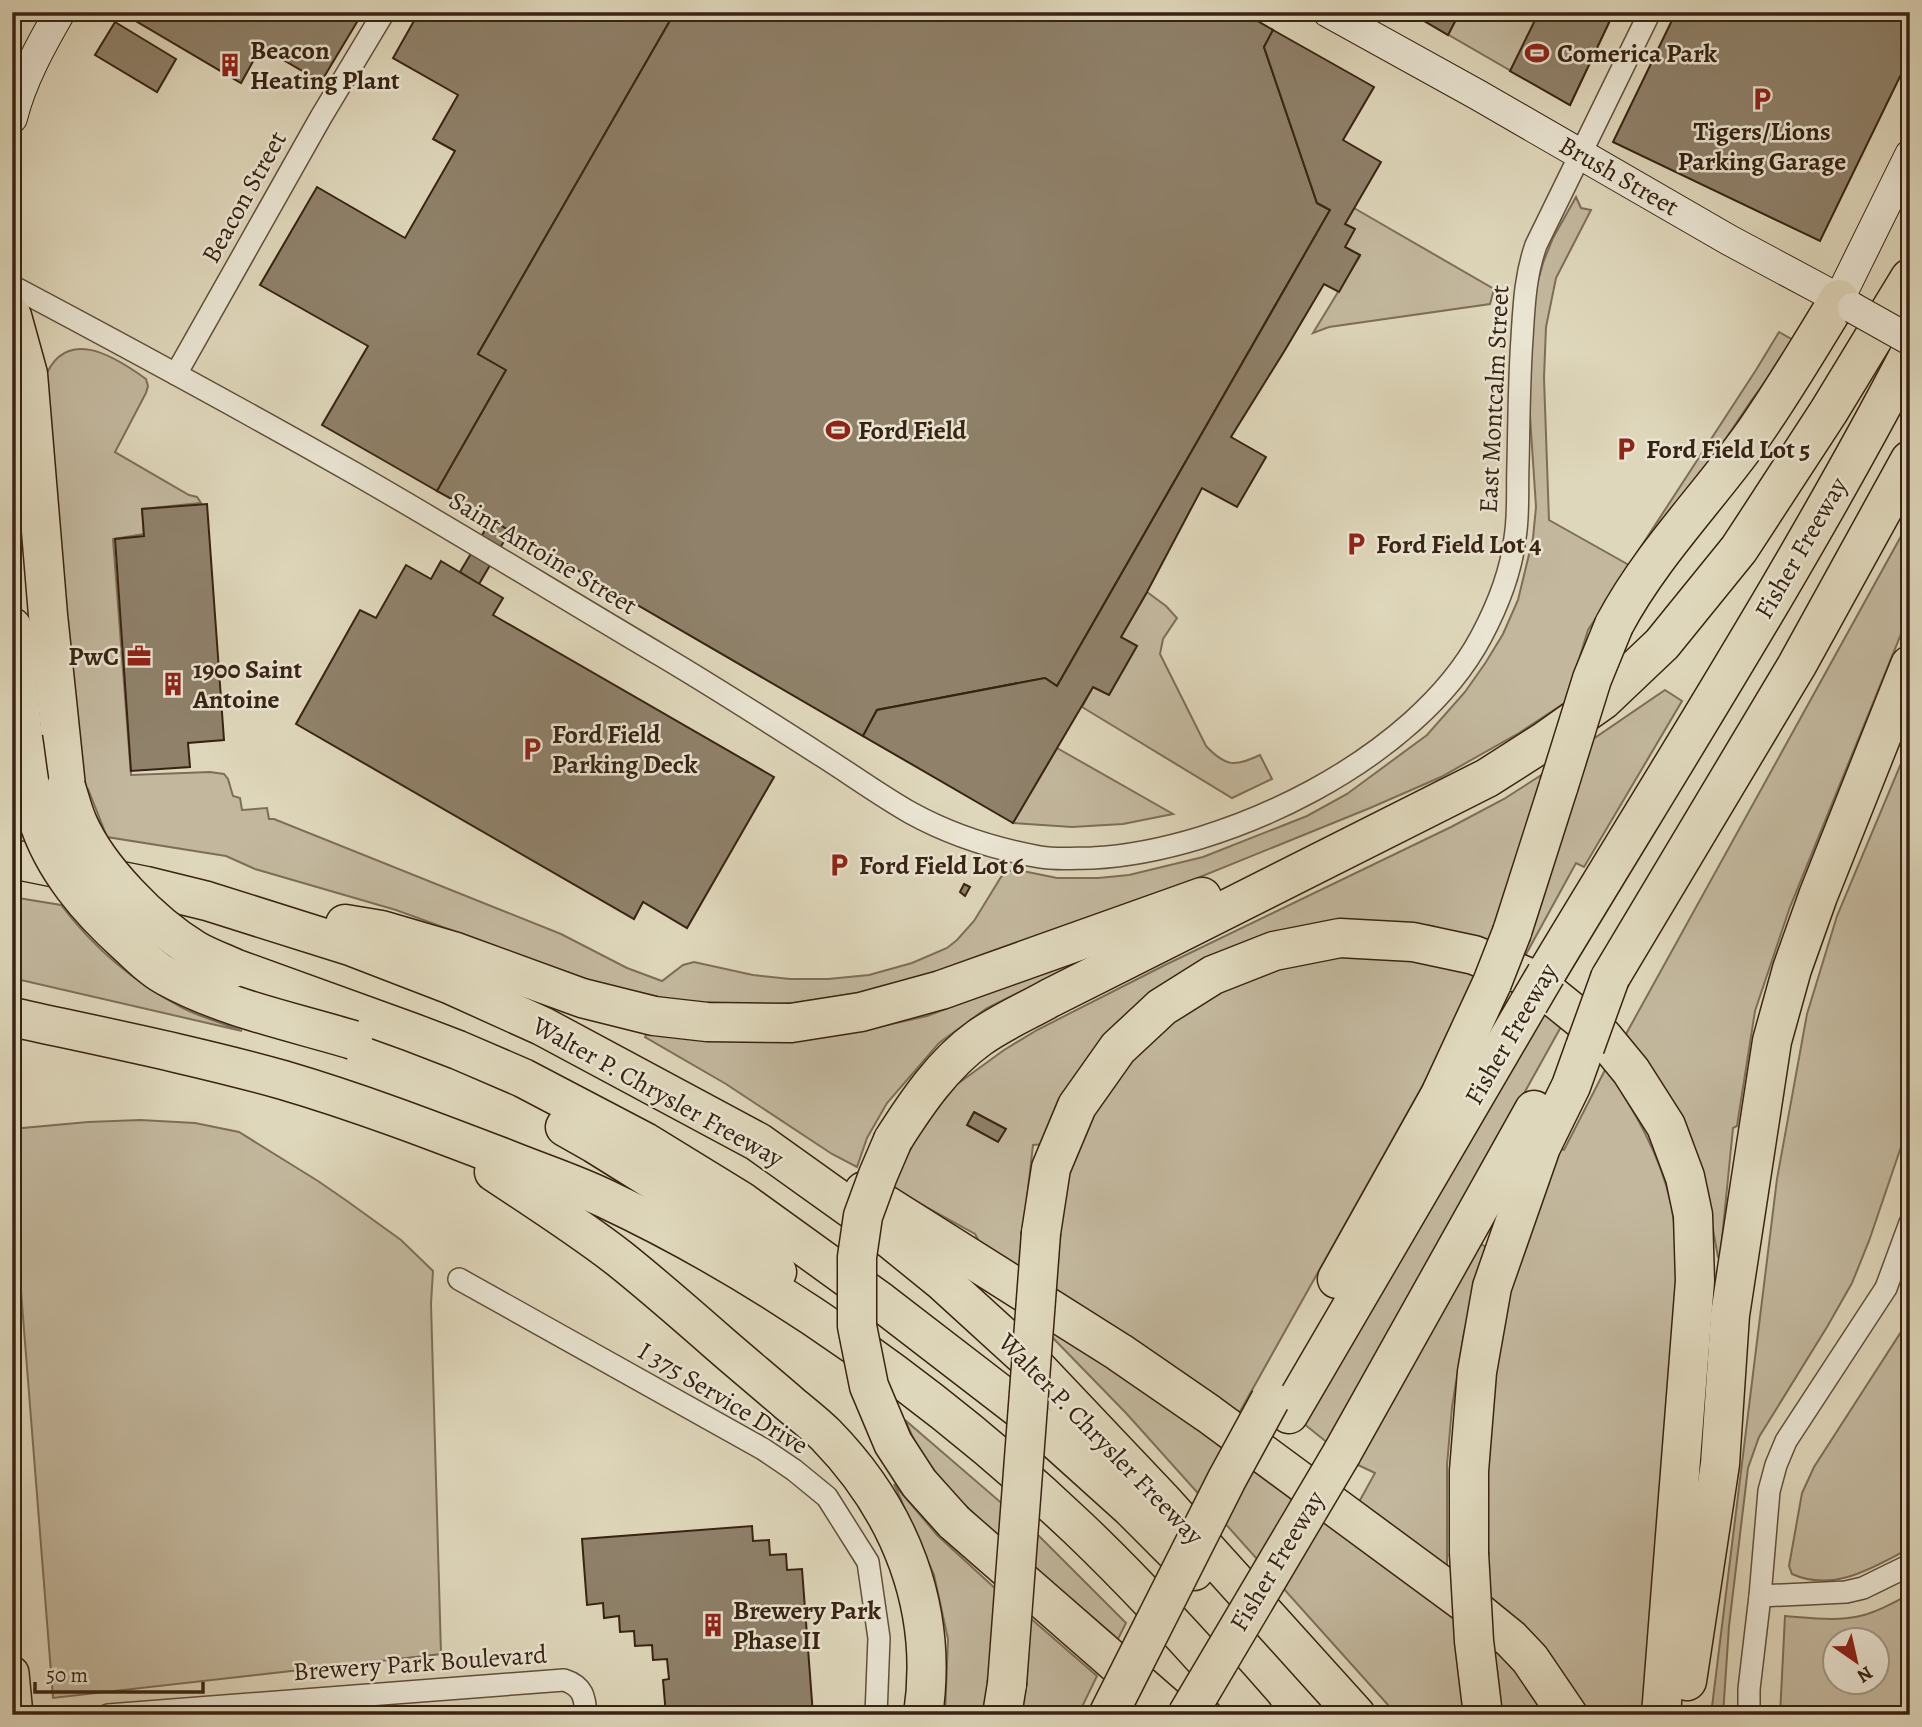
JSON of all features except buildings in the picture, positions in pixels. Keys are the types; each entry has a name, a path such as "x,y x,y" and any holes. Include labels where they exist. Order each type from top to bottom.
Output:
{"highway":[{"path":"1175,1715 954,1522 919,1483 893,1443 869,1386 857,1326 857,1257 863,1216 893,1140 940,1073 979,1038 1050,998 1487,778 1603,700 1662,644 1739,549 1829,411 1910,278"},
{"path":"1279,1407 1440,1095 1492,983 1512,932 1592,679 1624,606 1846,304"},
{"path":"12,316 28,374 48,615 66,787 79,824 102,862 138,903 164,929 197,951 357,1027 415,1060 535,1111 595,1144 712,1217 911,1387 1000,1458 1077,1527 1186,1638 1254,1715"},
{"name":"Fisher Freeway","path":"1109,1715 1279,1407 1537,988 1804,546 1910,353"},
{"name":"Fisher Freeway","path":"1186,1715 1342,1453 1525,1129 1579,1042 1610,978 1797,665 1910,460"},
{"path":"12,627 23,738 36,816 55,861 83,901 163,975 225,1003 357,1027 458,1050 565,1099 678,1161 789,1234 1029,1416 1131,1508 1344,1715"},
{"path":"1683,1715 1720,1464 1730,1315 1772,1041 1792,969 1818,897 1910,665"},
{"path":"207,901 381,930 456,952 582,998 654,1016 707,1023 791,1023 861,1012 941,990 1362,840"},
{"name":"Walter P. Chrysler Freeway","path":"12,859 207,901 353,947 449,984 542,1026 758,1142 863,1217 942,1281 1033,1364 1161,1499 1356,1715"},
{"path":"1004,1700 1041,1233 1051,1168 1077,1106 1118,1048 1162,1007 1213,975 1274,951 1340,938 1413,942 1474,954 1530,978 1603,1037 1631,1071 1666,1126 1685,1177 1693,1215 1695,1281 1661,1715"},
{"path":"12,1017 168,1052 337,1097 431,1130 603,1197 784,1298 911,1387"},
{"path":"1483,1715 1474,1641 1469,1553 1469,1471 1477,1371 1492,1287 1541,1147 1571,1086 1579,1042"},
{"path":"431,1130 619,1258 824,1433 848,1458 887,1515 899,1538 917,1590 926,1643 923,1715"},
{"path":"758,1142 861,1189 1119,1352 1209,1414 1511,1639 1530,1659 1568,1715"}],"main road":[{"path":"12,1673 16,1715"}],"street":[{"path":"12,118 43,41 60,12"},
{"name":"Beacon Street","path":"176,374 321,117 384,12"},
{"name":"Brush Street","path":"1328,12 1910,341"},
{"name":"East Montcalm Street","path":"1046,858 1105,857 1171,846 1230,827 1290,802 1354,767 1387,743 1442,693 1461,670 1481,638 1498,600 1515,538 1520,367 1528,267 1536,245 1650,12"},
{"path":"1846,304 1910,155"},
{"name":"Saint Antoine Street","path":"12,286 176,374 456,533 685,670 912,814 958,836 1046,858"},
{"path":"1885,1288 1910,1223"},
{"path":"1749,1715 1749,1689 1769,1490 1776,1465 1786,1441 1910,1251"},
{"name":"I 375 Service Drive","path":"459,1279 763,1449 827,1497 869,1562 879,1638 876,1715"},
{"path":"1760,1596 1846,1592 1863,1588 1910,1565"},
{"name":"Brewery Park Boulevard","path":"108,1715 564,1679 576,1683 582,1693 586,1715"}],"shaded area":[{"name":"Comerica Park","path":"1409,12 1614,12 1570,105"},
{"path":"1576,197 1581,208 1591,210 1556,278 1546,327 1544,378 1549,520 1629,565 1779,332 1793,340 1790,348 1588,630 1566,702 1519,733 1441,777 1163,892 890,988 794,1003 695,1003 594,982 396,910 255,869 226,856 107,837 88,789 80,781 44,380 53,363 64,353 76,349 104,354 146,379 146,393 115,452 197,497 201,503 142,509 144,534 113,539 131,775 210,772 224,774 233,796 240,798 242,810 267,808 269,819 561,934 627,968 662,981 683,965 694,962 753,975 790,979 869,975 912,963 947,948 974,921 1001,877 1009,871 1018,870 1057,878 1098,878 1129,875 1203,857 1307,816 1347,794 1427,735 1465,692 1503,634 1518,600 1533,538 1536,507 1526,356 1536,288 1553,238"},
{"path":"1354,208 1494,289 1490,304 1329,327 1313,333 1360,256 1345,247 1354,229 1345,224"},
{"path":"1910,520 1910,612 1790,907 1755,1011 1737,1126 1733,1128 1720,1259 1706,1191 1663,1089 1626,1034"},
{"path":"1147,592 1177,618 1163,639 1160,654 1206,746 1219,758 1231,763 1244,762 1260,755 1272,779 1232,798 1082,707 1093,687 1109,695 1137,646 1121,637"},
{"path":"1665,690 1682,701 1584,867 1576,863 1507,989 1586,744"},
{"path":"1910,742 1910,1109 1902,1144 1852,1283 1759,1437 1748,1468 1729,1626 1723,1715 1711,1715 1777,1179 1807,1014 1837,916"},
{"path":"1057,748 1173,814 1123,824 1072,827 1013,823"},
{"path":"1546,772 1492,945 1432,926 1401,922 1248,943 1046,1144 1033,1145 1019,1269 981,1245 975,1234 892,1188 921,1130 943,1101 956,1085 1004,1050 1037,1030 1165,965 1451,827 1504,799"},
{"path":"12,897 61,905 101,950 147,987 188,1011 242,1031 12,978"},
{"path":"1089,955 1090,958 987,1008 939,1043 887,1103 867,1138 857,1167 832,1154 726,1084 645,1037 648,1031 860,1031 927,1016"},
{"path":"1353,955 1406,957 1478,974 1460,1019 1238,1415 1052,1295 1053,1227 1074,1155 1088,1123 1135,1055 1197,1001 1267,970"},
{"path":"1545,1011 1562,1025 1329,1444 1303,1423"},
{"path":"1606,1068 1636,1116 1653,1150 1666,1186 1674,1222 1676,1279 1645,1715 1587,1715 1485,1598 1481,1483 1504,1309 1560,1148 1564,1150"},
{"path":"140,1120 195,1123 239,1132 347,1201 401,1240 433,1271 431,1304 441,1654 53,1698 12,1177 12,1129"},
{"path":"1479,1243 1486,1247 1464,1333 1452,1407 1447,1465 1447,1567 1359,1502 1375,1473 1356,1464"},
{"path":"1910,1318 1910,1548 1868,1570 1838,1579 1823,1581 1792,1574 1789,1566 1802,1493 1814,1467"},
{"path":"1049,1321 1420,1583 1514,1667 1551,1715 1397,1715 1126,1413 1050,1335"},
{"path":"905,1420 1034,1531 1126,1623 1118,1639 999,1538 952,1493 919,1451"},
{"path":"894,1484 937,1535 998,1591 991,1672 984,1715 945,1715 948,1639 934,1575"},
{"path":"1910,1594 1910,1715 1780,1715 1785,1616 1844,1618 1876,1611"},
{"path":"1029,1617 1097,1676 1078,1715 1017,1715"}],"place":[{"name":"Comerica Park","path":"1537,53"},
{"name":"Beacon Heating Plant","path":"230,65"},
{"name":"Tigers/Lions Parking Garage","path":"1762,99"},
{"name":"Ford Field","path":"838,430"},
{"name":"Ford Field Lot 5","path":"1626,449"},
{"name":"Ford Field Lot 4","path":"1356,544"},
{"name":"PwC","path":"139,656"},
{"name":"1900 Saint Antoine","path":"173,684"},
{"name":"Ford Field Parking Deck","path":"532,749"},
{"name":"Ford Field Lot 6","path":"839,865"},
{"name":"Brewery Park Phase II","path":"713,1625"}]}
